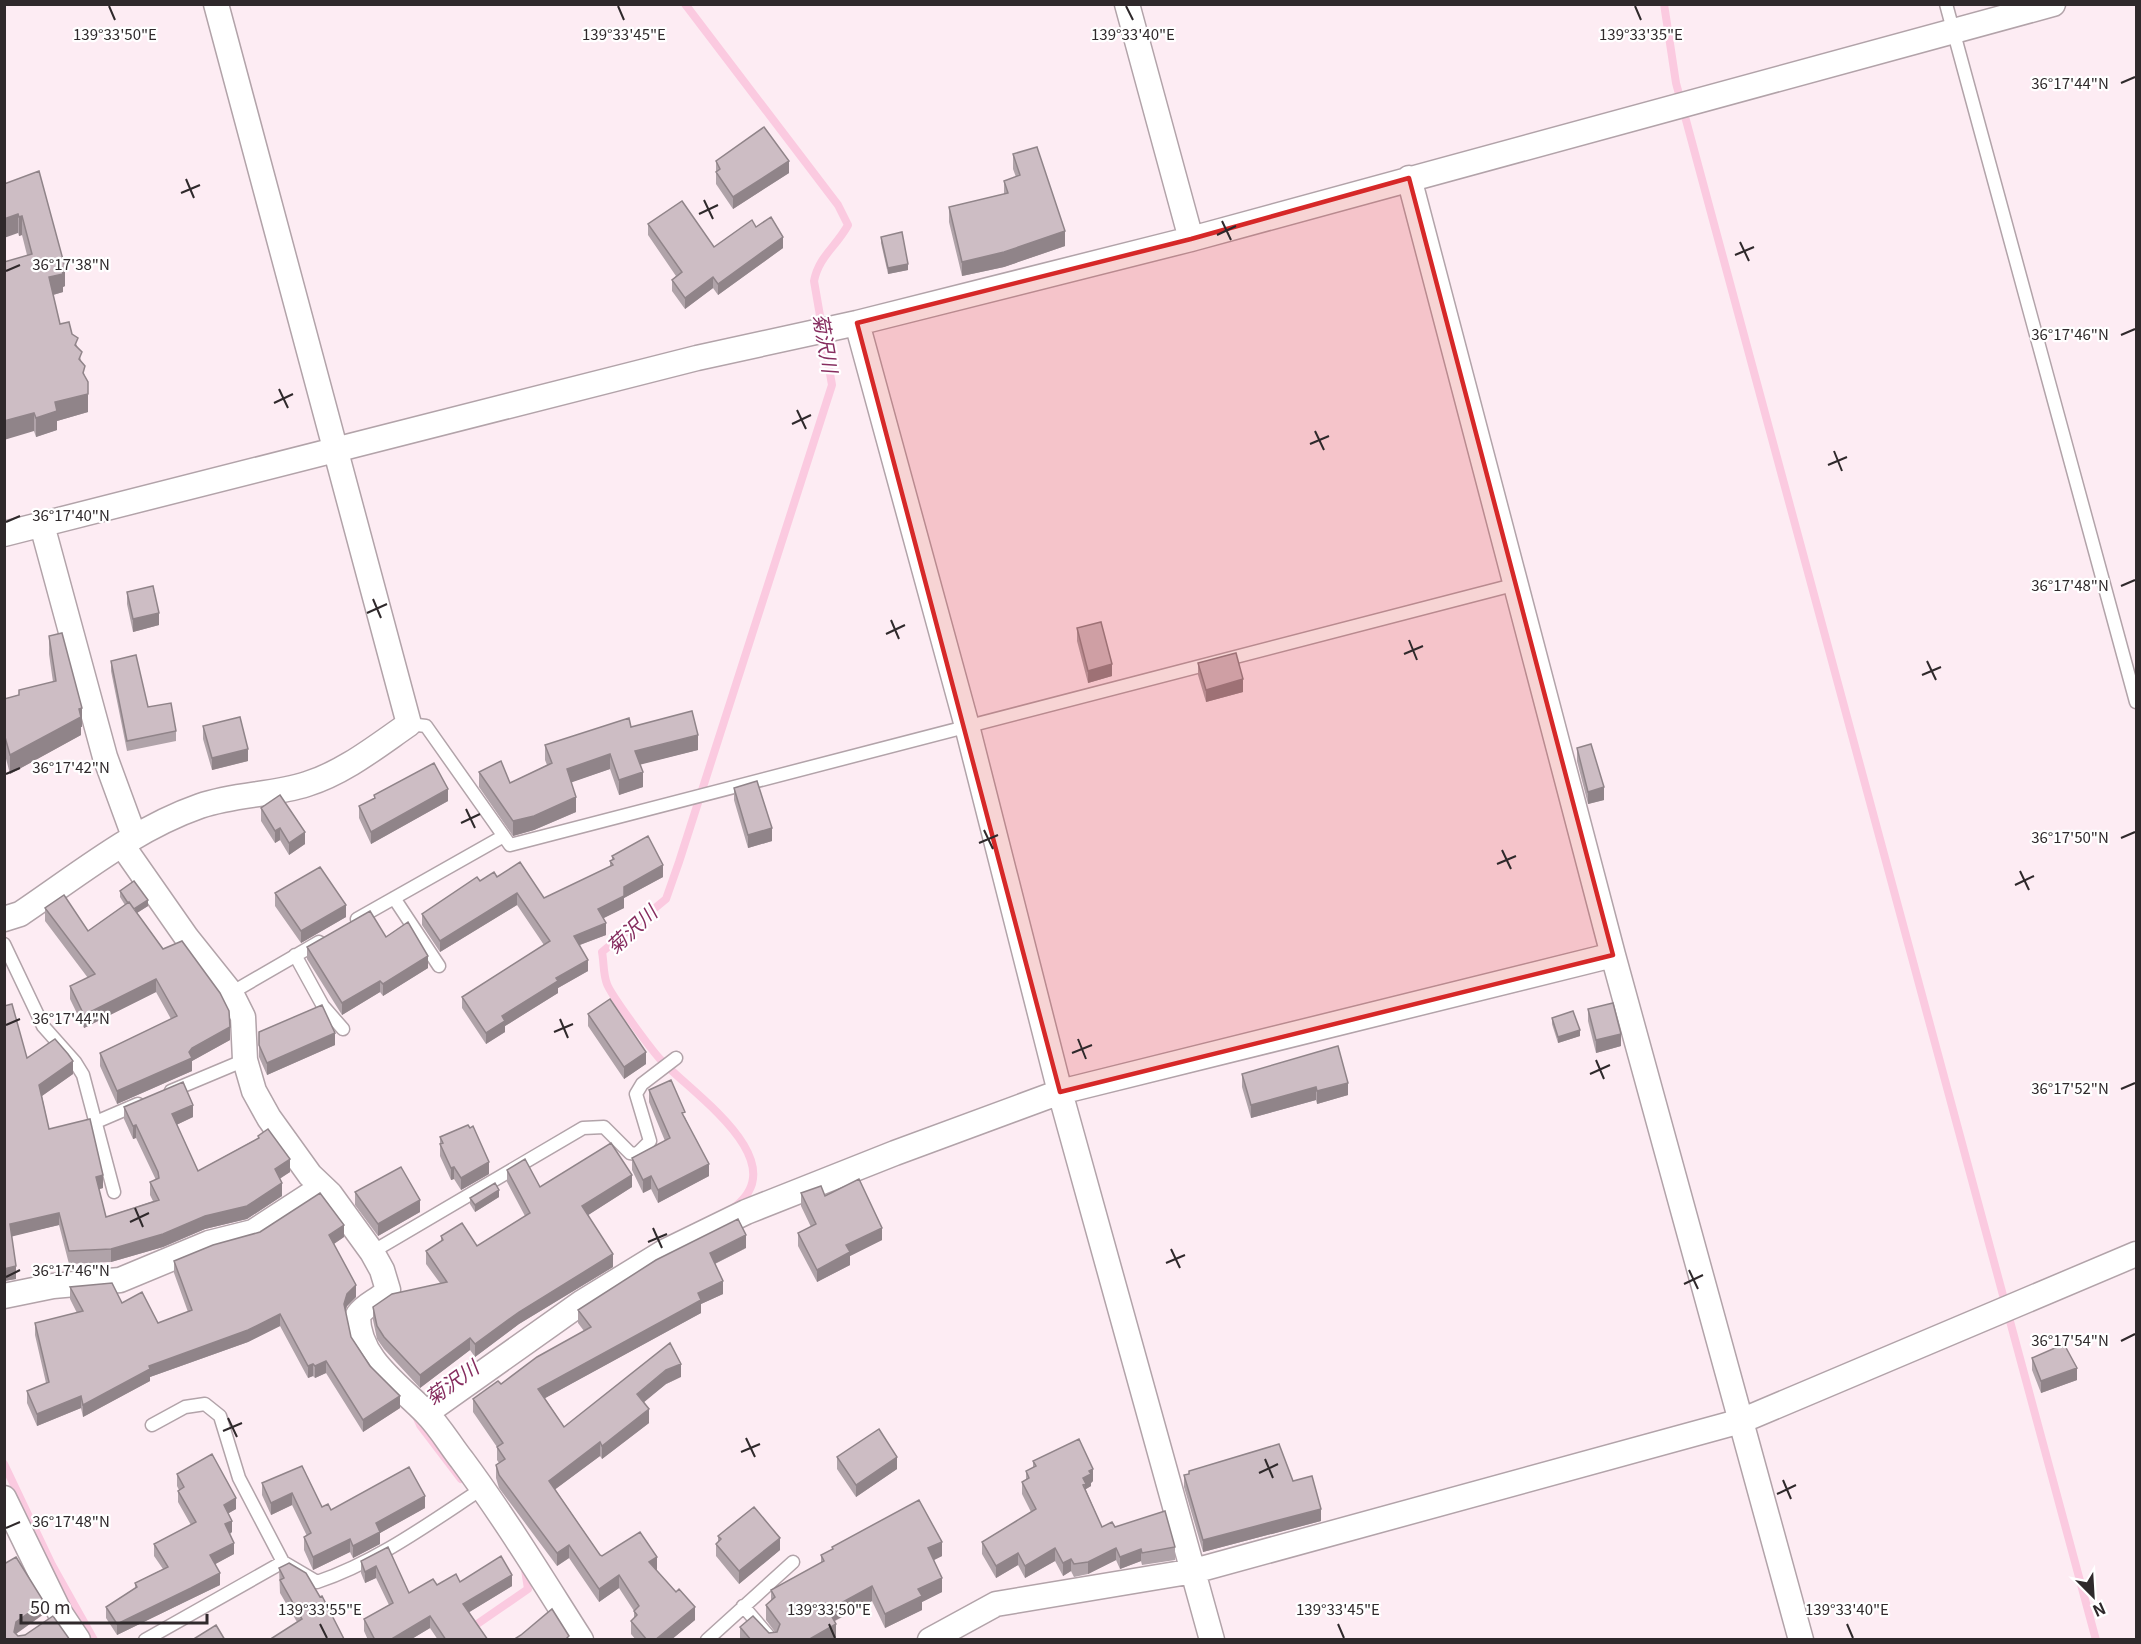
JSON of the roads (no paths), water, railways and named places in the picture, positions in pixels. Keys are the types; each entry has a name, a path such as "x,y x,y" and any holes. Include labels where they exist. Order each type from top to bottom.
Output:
{"street":[{"path":"4,920 20,914 128,841 199,807 239,796 306,785 342,770 409,724 216,4"},
{"path":"1127,4 1191,239"},
{"path":"4,534 697,358 857,323 1191,239 2053,4"},
{"path":"1409,178 1517,584 1612,955 1801,1640"},
{"path":"857,323 967,726 1060,1092 1212,1640"},
{"path":"42,525 128,841 187,938 231,993 243,1017 244,1060 254,1091 269,1118 322,1188 330,1194 372,1252 382,1270 388,1290 382,1298 364,1306 358,1315 360,1335 396,1387 426,1413 483,1488 511,1527 581,1640"},
{"path":"426,1413 581,1303 664,1252 746,1212 894,1153 1060,1092 1612,955"},
{"path":"4,1296 53,1287 120,1280 209,1243 253,1232 322,1188"},
{"path":"930,1640 996,1604 1194,1571 1741,1421 2136,1254"},
{"path":"4,1498 56,1616 78,1640"}],"lane":[{"path":"1946,4 2136,702"},
{"path":"409,724 426,726 502,837 510,845 1517,584"},
{"path":"231,993 502,837"},
{"path":"394,898 439,966"},
{"path":"4,944 43,1026 75,1062 83,1075 114,1192"},
{"path":"295,956 323,1006 343,1029"},
{"path":"372,1252 583,1128 604,1127 630,1153 637,1154 650,1141 636,1094 642,1084 676,1058"},
{"path":"96,1122 244,1060"},
{"path":"152,1425 185,1407 206,1404 219,1416 238,1478 283,1562 317,1582 417,1531 483,1488"},
{"path":"145,1640 283,1562"},
{"path":"707,1640 793,1562"},
{"path":"743,1606 772,1640"}],"waterway":[{"name":"菊沢川","path":"685,4 838,205 848,225 824,258 814,281 832,385 679,862 666,899 602,952 607,984 640,1033 660,1059 713,1108 746,1149 753,1169 750,1189 733,1208"},
{"path":"1664,4 1676,83 2096,1640"},
{"name":"菊沢川","path":"416,1416 420,1425 461,1479"},
{"path":"4,1464 52,1565 94,1640"},
{"name":"菊沢川","path":"454,1640 528,1589 525,1570"}]}
